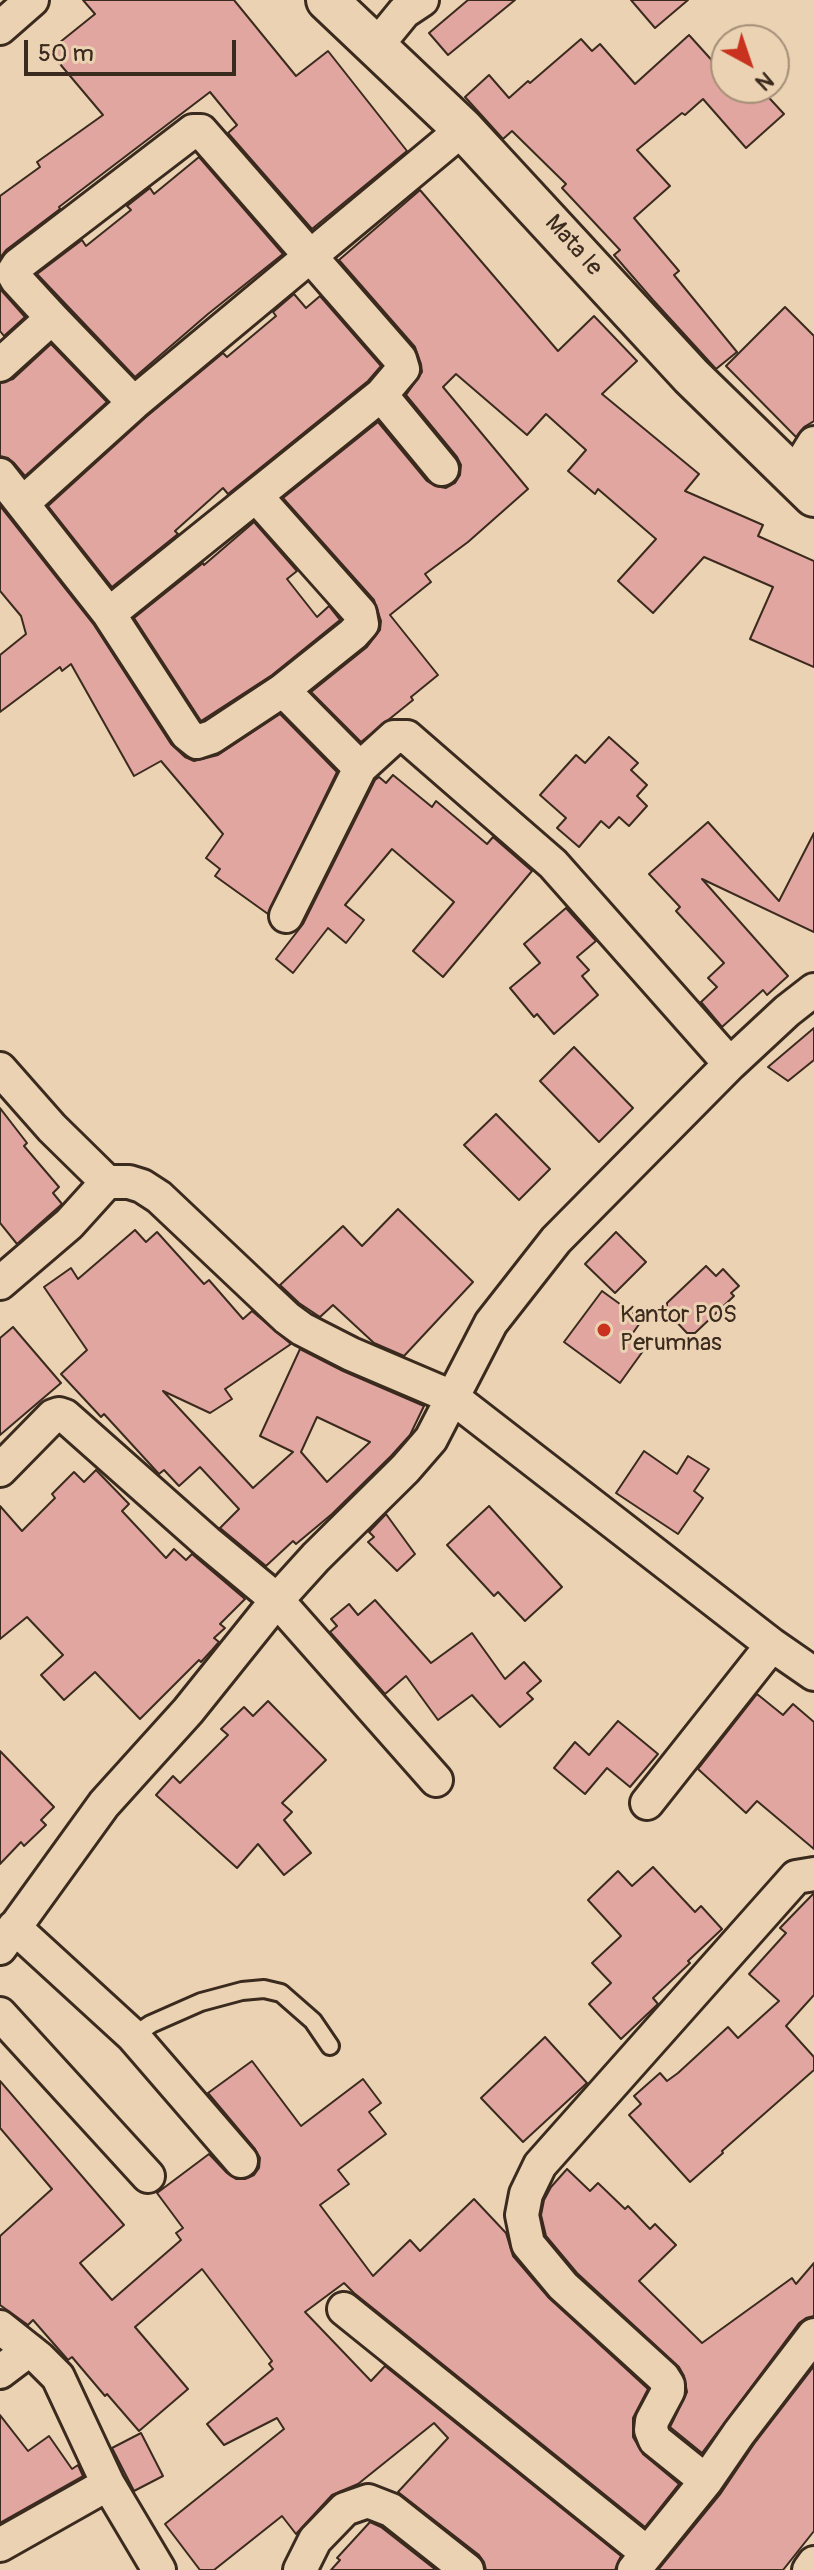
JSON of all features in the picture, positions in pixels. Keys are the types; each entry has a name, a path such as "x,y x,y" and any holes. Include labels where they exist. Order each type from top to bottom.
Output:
{"street":[{"path":"0,28 32,0"},
{"name":"Mata Ie","path":"327,0 463,129 691,376 804,486"},
{"path":"377,45 404,12 422,0"},
{"path":"24,502 134,403 463,129"},
{"path":"109,614 381,395 403,369 402,362 201,131 193,131 18,265 13,273 134,403"},
{"path":"0,365 52,318"},
{"path":"381,395 442,469"},
{"path":"804,486 814,443"},
{"path":"0,475 109,614 187,734 197,742 212,737 283,690 362,624 360,613 256,496"},
{"path":"283,690 360,768"},
{"path":"286,916 360,768 400,735 413,741 553,864 730,1064"},
{"path":"241,2161 133,2036 7,1938 104,1804 188,1711 277,1600 431,1439 491,1323 556,1240 730,1064 814,990"},
{"path":"0,1069 52,1128 107,1182 129,1182 142,1186 166,1202 287,1318 351,1354 452,1397 772,1645 814,1674"},
{"path":"0,1283 69,1224 107,1182"},
{"path":"0,1470 53,1416 63,1415 277,1600 436,1780"},
{"path":"647,1803 772,1645"},
{"path":"706,2481 655,2440 652,2421 668,2391 663,2377 563,2286 528,2244 522,2215 526,2194 540,2165 796,1877 814,1874"},
{"path":"0,2014 148,2176"},
{"path":"344,2309 640,2562 706,2481 814,2335"},
{"path":"0,2327 58,2377 108,2484 159,2570"},
{"path":"0,2372 29,2350"},
{"path":"0,2545 108,2484"},
{"path":"300,2570 315,2540 345,2509 368,2501 391,2510 467,2570"},
{"path":"809,2570 814,2563"}],"lane":[{"path":"133,2036 151,2024 201,2002 242,1991 264,1989 281,1993 313,2021 330,2046"}],"building":[{"path":"83,0 234,0 296,76 328,51 407,151 312,229 228,133 237,125 210,92 59,207 0,258 0,196 40,167 37,162 103,115 49,51 95,14"},
{"path":"468,0 515,0 448,55 429,33"},
{"path":"631,0 688,0 655,28"},
{"path":"689,35 710,58 710,104 775,104 784,114 746,148 703,99 637,150 670,186 634,218 679,271 674,275 737,352 716,369 614,255 620,250 562,188 566,184 512,131 503,139 465,97 489,75 509,98 581,39 592,51 600,44 635,84"},
{"path":"199,157 283,254 135,377 37,274 82,240 86,246 131,210 127,206 150,188 154,194"},
{"path":"420,190 558,351 594,316 637,361 602,394 699,474 685,491 763,525 758,536 814,561 814,667 750,639 773,587 704,557 653,613 618,581 656,539 598,489 595,494 568,471 586,450 546,414 527,435 456,374 443,387 528,489 468,542 425,574 431,582 390,615 438,675 411,697 413,700 361,742 311,692 367,647 380,630 381,621 374,600 283,498 378,422 427,481 446,488 455,483 460,475 461,465 457,457 406,395 422,372 415,347 339,260"},
{"path":"0,289 25,317 4,336 0,331"},
{"path":"294,294 306,308 320,296 381,366 368,381 228,494 223,488 175,531 178,534 112,587 48,506 146,417 223,353 227,357 276,316 273,312"},
{"path":"785,307 814,336 814,421 796,437 726,366"},
{"path":"51,344 107,402 25,476 8,458 0,456 0,383 13,379"},
{"path":"0,506 94,625 171,744 185,757 194,761 218,755 280,714 337,772 268,914 215,876 220,869 206,858 223,834 161,761 134,776 71,664 62,671 60,667 0,712 0,655 26,634 21,616 0,591"},
{"path":"254,522 297,571 287,579 317,617 329,606 340,620 272,675 201,721 134,618"},
{"path":"609,737 638,763 631,770 647,785 637,796 647,806 629,826 619,817 609,828 601,821 579,847 557,828 566,818 540,795 576,755 585,763"},
{"path":"393,775 432,807 436,801 487,844 493,837 532,871 443,977 413,951 454,902 392,849 345,905 364,920 346,943 328,928 293,973 276,959 303,924 375,780 379,777 386,783"},
{"path":"708,822 779,901 814,833 814,932 702,879 788,976 767,995 763,990 722,1027 701,1002 717,987 708,978 724,963 676,911 680,907 649,874"},
{"path":"566,908 596,941 577,957 589,970 582,976 598,995 554,1034 537,1014 534,1017 510,988 540,963 524,944"},
{"path":"814,1028 814,1060 788,1081 768,1067"},
{"path":"574,1047 633,1108 599,1142 540,1081"},
{"path":"0,1108 27,1143 24,1146 59,1187 53,1193 62,1204 17,1244 0,1223"},
{"path":"496,1114 550,1169 519,1200 464,1145"},
{"path":"398,1209 473,1282 404,1356 374,1343 333,1305 320,1317 280,1285 343,1226 362,1246"},
{"path":"135,1230 146,1242 157,1232 204,1284 209,1280 243,1319 252,1311 291,1344 225,1389 232,1399 210,1413 163,1391 253,1488 293,1452 260,1436 300,1349 424,1406 410,1435 391,1456 332,1514 296,1544 293,1541 266,1566 220,1528 239,1509 200,1467 179,1486 164,1470 159,1474 104,1414 101,1417 61,1374 87,1350 44,1287 71,1268 78,1279","holes":["317,1417 370,1442 327,1482 301,1452"]},
{"path":"616,1232 646,1262 615,1293 585,1264"},
{"path":"706,1266 716,1276 723,1269 739,1286 731,1293 734,1296 695,1333 687,1333 667,1312 667,1303"},
{"name":"Kantor POS Perumnas","path":"602,1291 642,1320 628,1340 643,1351 620,1383 564,1342"},
{"path":"13,1327 61,1383 0,1435 0,1338"},
{"path":"644,1451 677,1474 688,1456 709,1469 694,1491 703,1498 678,1534 616,1493"},
{"path":"96,1470 129,1504 122,1511 166,1558 174,1549 186,1560 192,1554 245,1599 220,1624 225,1628 214,1638 219,1642 212,1650 140,1719 95,1672 64,1700 41,1675 63,1655 27,1617 0,1639 0,1506 22,1531 55,1498 52,1494 74,1472 84,1482"},
{"path":"489,1506 562,1587 525,1621 498,1592 494,1596 447,1545"},
{"path":"386,1514 415,1554 397,1571 368,1542 374,1537 369,1532"},
{"path":"375,1600 431,1663 472,1633 505,1679 524,1662 541,1681 527,1693 533,1699 500,1727 472,1695 438,1720 406,1676 385,1694 330,1632 337,1626 331,1619 349,1604 358,1615"},
{"path":"757,1694 783,1715 793,1704 814,1722 814,1849 757,1801 746,1813 698,1769"},
{"path":"268,1701 326,1760 282,1803 292,1812 284,1820 311,1853 284,1875 258,1844 237,1868 156,1795 173,1776 180,1783 228,1735 221,1729 244,1707 253,1716"},
{"path":"618,1721 658,1754 630,1787 607,1768 585,1794 554,1768 575,1742 589,1755"},
{"path":"0,1751 54,1807 41,1820 46,1825 24,1846 21,1842 0,1864"},
{"path":"653,1867 695,1912 701,1906 722,1929 653,1998 658,2004 621,2039 589,2004 611,1983 592,1963 621,1936 588,1900 618,1871 632,1886"},
{"path":"814,1893 814,1995 786,2026 814,2057 814,2070 690,2182 629,2115 641,2104 634,2096 660,2073 667,2081 678,2073 728,2027 738,2038 779,2001 749,1974 786,1933 780,1928"},
{"path":"545,2037 587,2083 523,2142 481,2098"},
{"path":"252,2061 301,2126 363,2079 381,2103 369,2112 386,2134 338,2170 349,2184 320,2205 373,2276 410,2240 420,2251 474,2199 506,2233 513,2256 549,2298 648,2389 633,2418 633,2437 643,2454 679,2484 645,2527 344,2283 305,2312 371,2381 385,2366 621,2556 615,2570 486,2570 479,2555 398,2492 448,2438 434,2423 358,2484 332,2495 296,2534 282,2516 214,2570 200,2570 165,2524 284,2429 277,2418 224,2445 207,2424 273,2369 269,2364 272,2361 202,2269 135,2327 188,2389 139,2431 72,2357 68,2360 33,2320 28,2325 0,2305 0,2236 52,2189 0,2128 0,2081 124,2225 80,2263 112,2300 181,2240 176,2233 183,2228 157,2193 209,2154 236,2179 254,2175 259,2168 260,2158 255,2149 208,2093"},
{"path":"567,2169 590,2191 598,2183 625,2209 628,2206 650,2229 655,2224 676,2245 639,2281 702,2343 792,2278 796,2284 814,2263 814,2316 799,2323 702,2453 670,2427 687,2392 679,2367 577,2273 546,2236 541,2215 544,2200"},
{"path":"814,2366 814,2531 783,2570 658,2570 721,2493"},
{"path":"0,2415 28,2451 49,2436 72,2469 78,2465 83,2476 0,2523"},
{"path":"141,2433 163,2476 134,2491 112,2448"},
{"path":"370,2522 381,2527 436,2570 331,2570 340,2560 337,2558"}],"place":[{"name":"Kantor POS Perumnas","path":"604,1330"}]}
